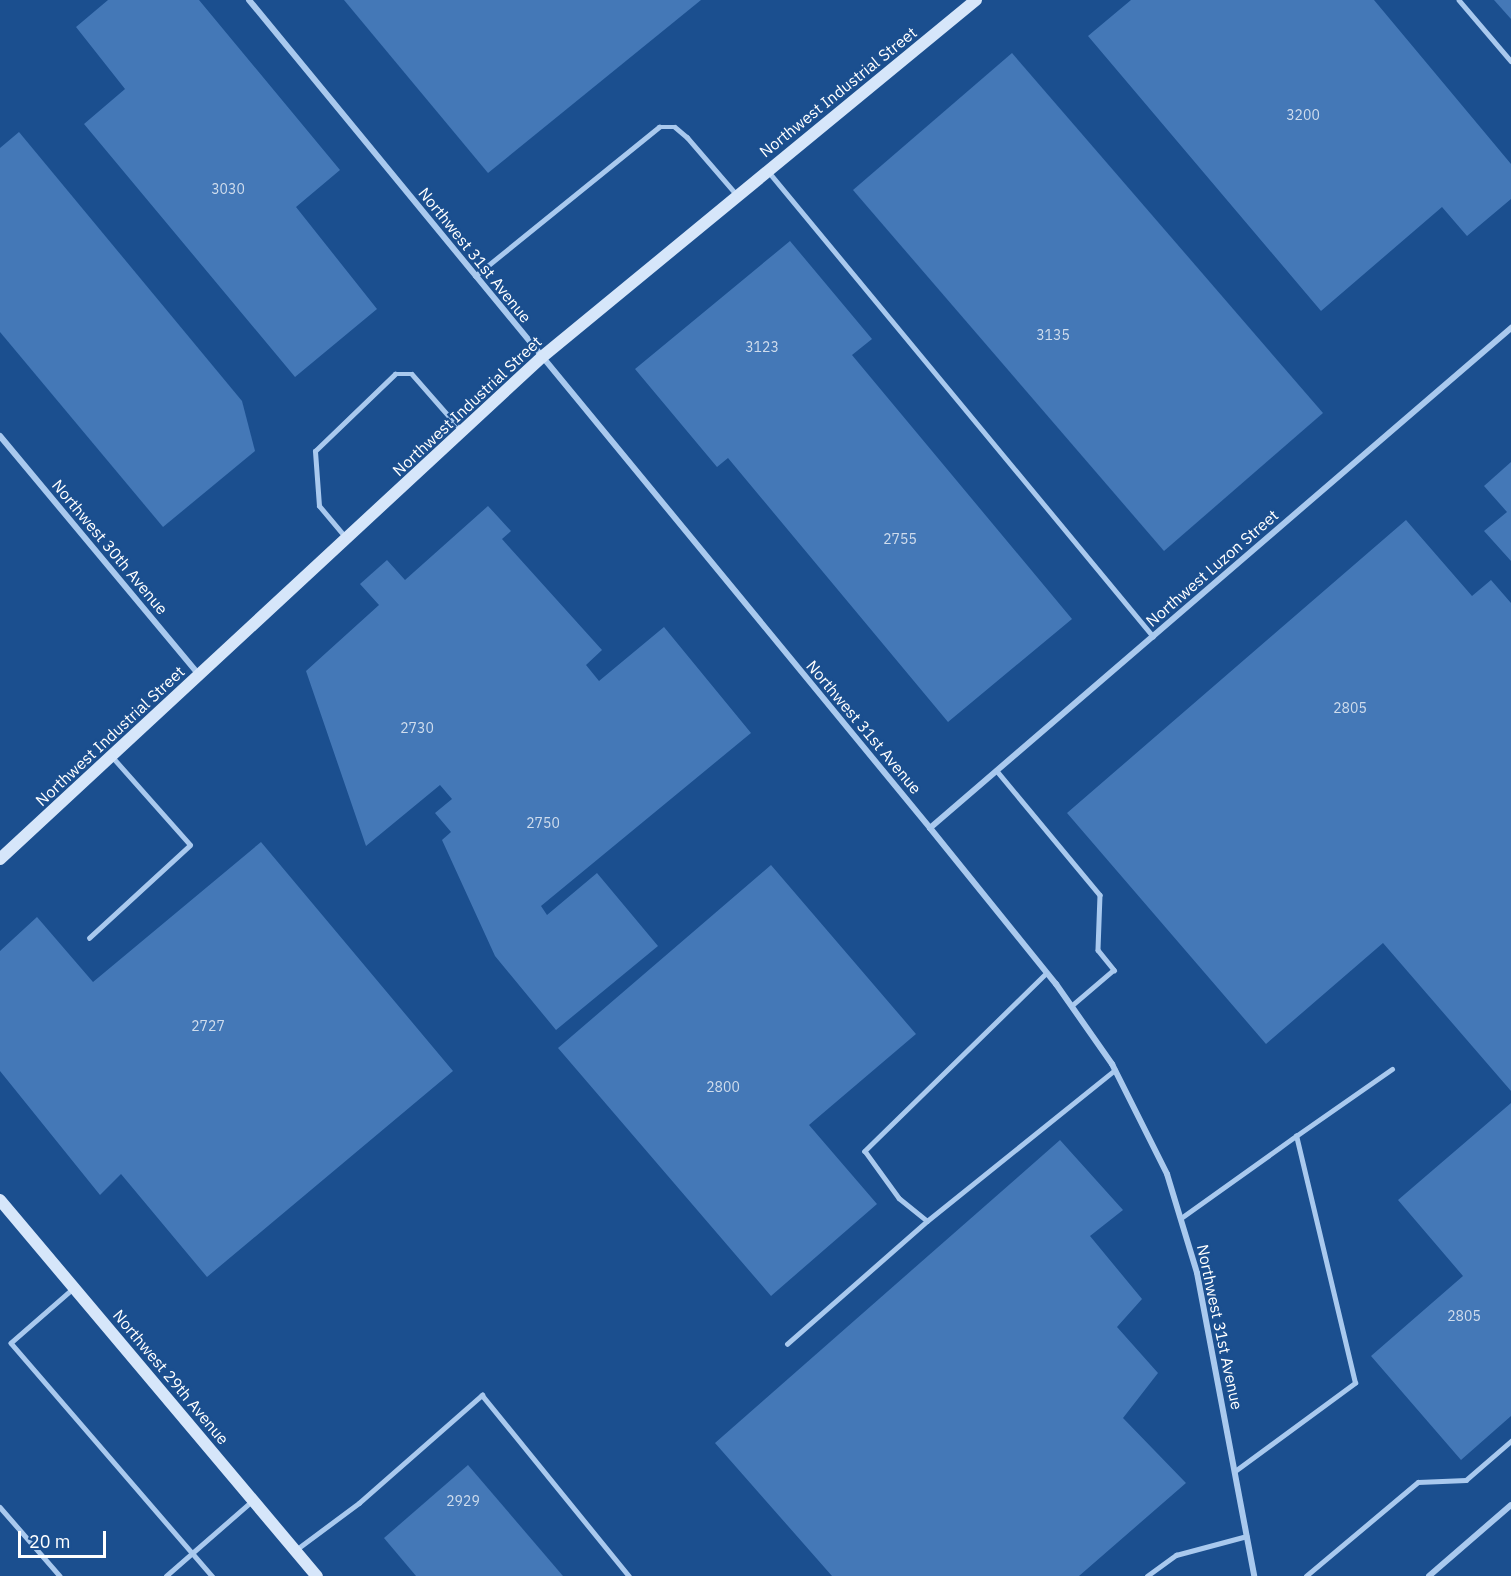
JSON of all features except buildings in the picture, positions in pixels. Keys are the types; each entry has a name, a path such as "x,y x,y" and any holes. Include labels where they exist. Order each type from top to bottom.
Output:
{"street":[{"name":"Northwest 31st Avenue","path":"249,0 930,828 1047,973 1115,1070 1148,1131 1181,1218 1197,1273 1254,1576"},
{"name":"Northwest Industrial Street","path":"0,859 348,540 542,357 976,0"},
{"name":"Northwest Luzon Street","path":"930,828 1511,328"},
{"name":"Northwest 30th Avenue","path":"0,436 200,676"},
{"name":"Northwest 29th Avenue","path":"0,1200 317,1576"},
{"path":"1429,1576 1511,1505"}],"lane":[{"path":"1459,0 1511,61"},
{"path":"475,276 659,127 675,126 687,136 738,196"},
{"path":"768,171 1153,636"},
{"path":"348,540 319,506 315,451 395,374 412,374 463,432"},
{"path":"89,938 190,845 112,757"},
{"path":"997,771 1100,895 1098,950 1114,970 1072,1006"},
{"path":"927,1221 899,1198 865,1150 1047,973"},
{"path":"1181,1218 1392,1069"},
{"path":"787,1344 927,1221 1115,1070"},
{"path":"1235,1471 1355,1383 1296,1136"},
{"path":"74,1288 11,1343 195,1552 212,1576"},
{"path":"295,1550 359,1503 482,1395 629,1576"},
{"path":"1306,1576 1418,1482 1466,1479 1511,1441"},
{"path":"166,1576 253,1500"},
{"path":"0,1507 60,1576"},
{"path":"1147,1576 1176,1555 1247,1536"}]}
